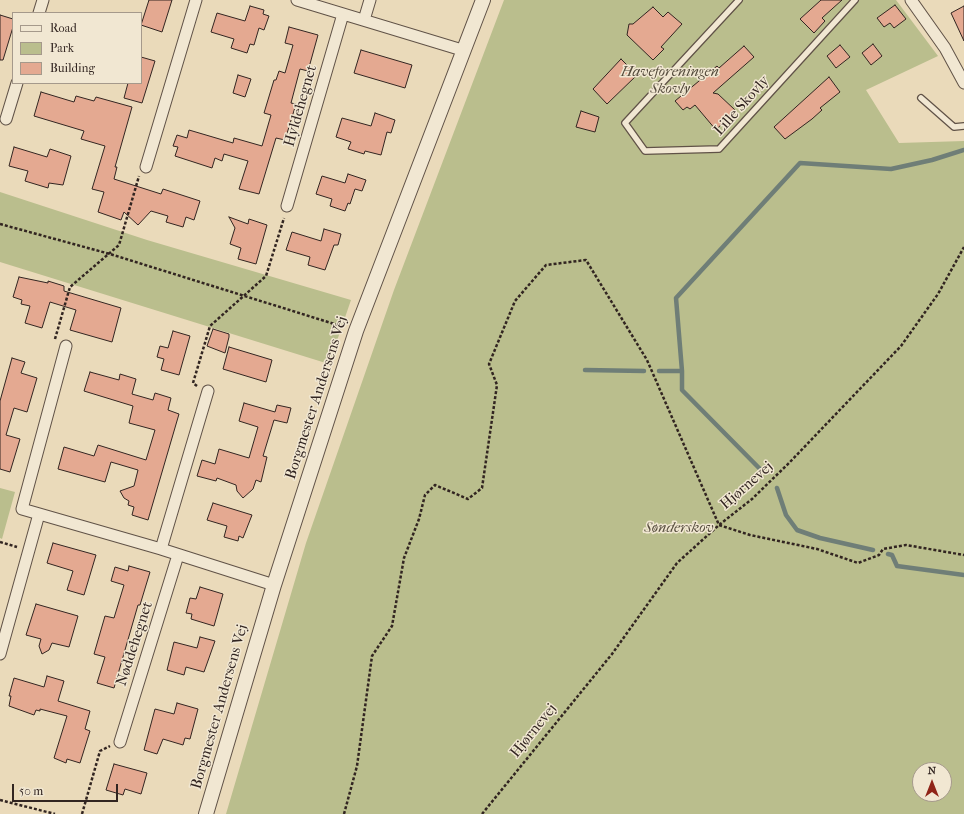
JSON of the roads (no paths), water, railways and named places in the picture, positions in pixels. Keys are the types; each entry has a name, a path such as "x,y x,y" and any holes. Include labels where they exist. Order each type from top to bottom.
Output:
{"street":[{"path":"39,12 43,0"},
{"path":"146,167 196,0"},
{"path":"297,0 462,50"},
{"path":"364,20 370,0"},
{"name":"Borgmester Andersens Vej","path":"206,814 274,585 356,331 462,50 483,0"},
{"path":"911,0 945,48 964,83"},
{"name":"Hyldehegnet","path":"287,206 343,14"},
{"path":"6,119 17,84"},
{"path":"66,346 22,509 161,549 274,585"},
{"path":"161,549 208,391"},
{"path":"0,654 39,514"},
{"name":"Nøddehegnet","path":"120,742 178,555"}],"lane":[{"name":"Lille Skovly","path":"739,0 625,123 645,151 719,149 855,0"},
{"path":"921,98 954,127 964,126"}],"waterway":[{"path":"659,371 682,371 676,298 800,163 891,169 932,160 964,150"},
{"path":"585,370 644,371"},
{"path":"682,371 682,390 761,470"},
{"path":"777,488 786,515 797,530 820,538 873,550"},
{"path":"888,554 892,555 897,566 964,575"}],"park label":[{"name":"Haveforeningen Skovly","path":"670,80"},
{"name":"Sønderskov","path":"679,528"}]}
